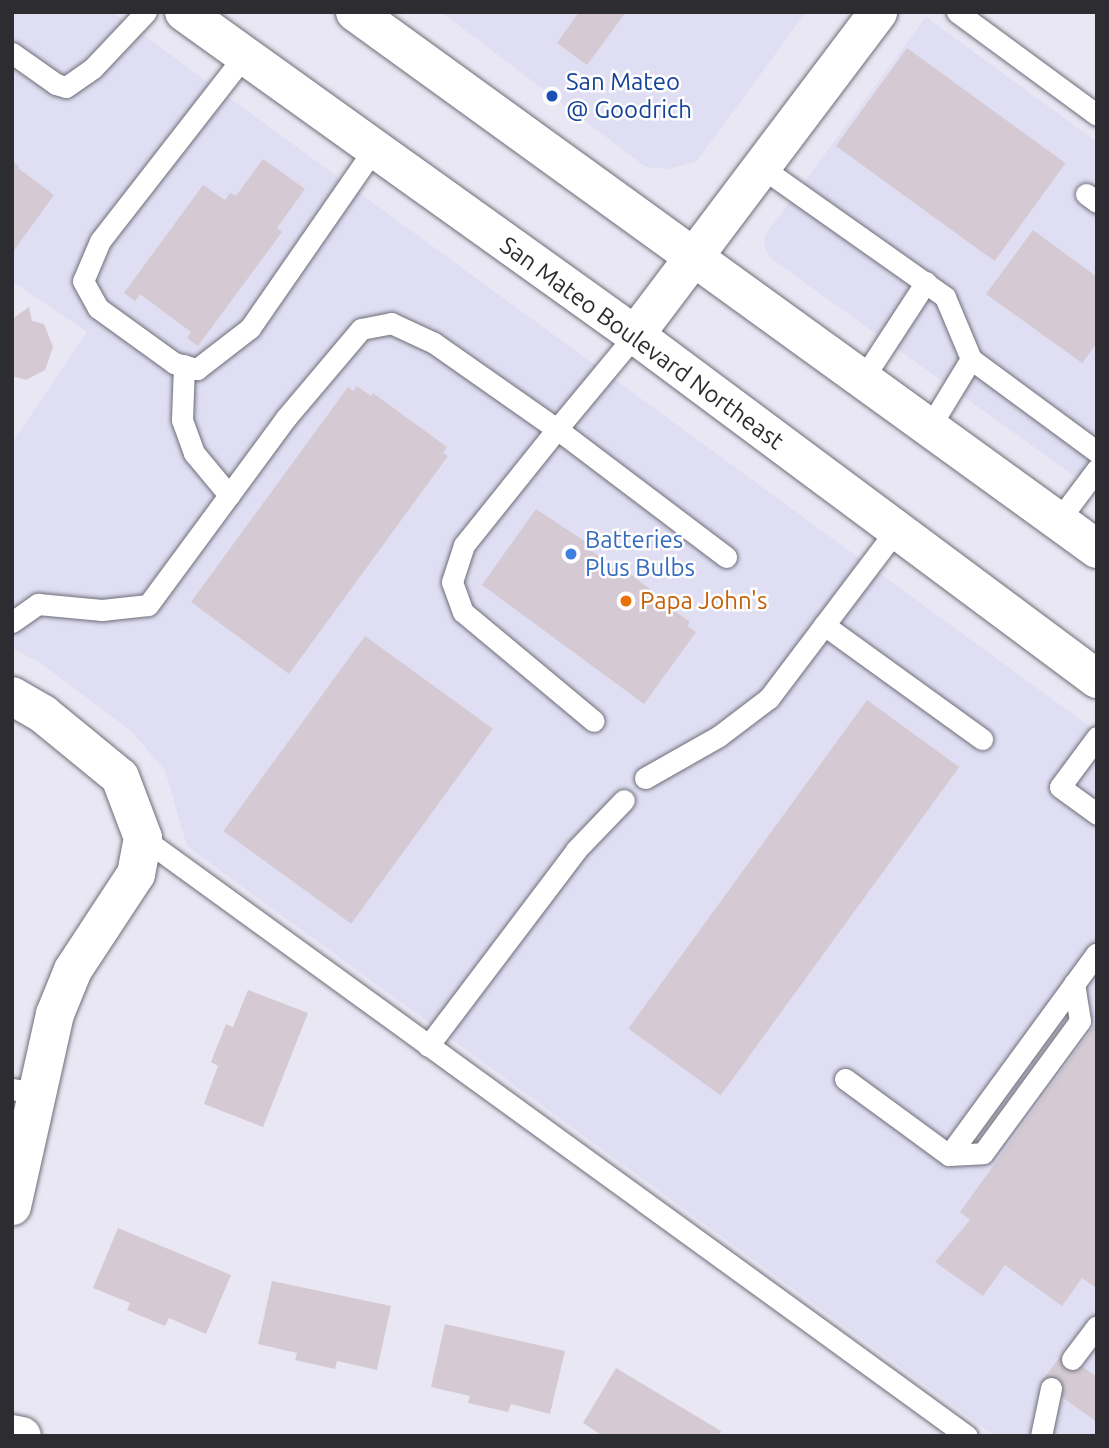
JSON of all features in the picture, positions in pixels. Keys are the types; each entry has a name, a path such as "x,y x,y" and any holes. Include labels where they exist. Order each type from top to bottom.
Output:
{"main road":[{"name":"San Mateo Boulevard Northeast","path":"184,12 635,335 1097,679"},
{"path":"355,12 1097,549"},
{"path":"635,335 878,12"},
{"path":"12,696 43,714 120,777 143,838 136,874 73,970 24,1091 12,1206"},
{"path":"12,1434 22,1436"}],"lane":[{"path":"12,53 56,84 66,87 93,68 146,12"},
{"path":"957,12 1097,114"},
{"path":"244,56 100,241 83,281 98,307 174,363 197,369 250,328 374,149"},
{"path":"761,167 945,297 971,359 1097,452"},
{"path":"862,380 926,282"},
{"path":"12,622 38,604 102,610 148,605 285,419 361,329 391,323 434,343 557,429 726,557"},
{"path":"594,721 533,674 463,612 452,582 464,545 635,335"},
{"path":"929,428 971,359"},
{"path":"184,365 182,420 194,453 229,495"},
{"path":"1058,522 1097,468"},
{"path":"645,778 719,736 769,698 897,530"},
{"path":"824,625 982,739"},
{"path":"1097,737 1060,787 1097,814"},
{"path":"429,1046 576,850 624,800"},
{"path":"143,838 967,1436"},
{"path":"845,1079 949,1155 1097,953"},
{"path":"1072,1359 1097,1326"},
{"path":"1041,1436 1051,1388"}],"shaded area":[{"path":"12,12 112,12 1097,732 1097,1436 995,1436 187,846 165,770 130,730 42,664 12,648 12,443 87,332 12,281"},
{"path":"441,12 806,12 697,161 668,169 646,167"},
{"path":"926,17 1097,142 1097,492 769,257 764,244 766,234"}],"building":[{"path":"579,12 626,12 587,65 557,43"},
{"path":"907,48 1066,163 994,261 836,146"},
{"path":"263,159 305,189 277,228 282,232 198,346 187,338 191,332 140,294 135,301 124,293 203,185 225,200 230,193 236,196"},
{"path":"12,161 54,195 12,253"},
{"path":"1033,230 1097,277 1097,343 1082,363 986,294"},
{"path":"29,307 32,321 44,324 53,347 45,370 26,380 12,376 12,319"},
{"path":"357,386 371,396 373,393 447,447 443,453 448,456 289,674 191,602 348,387 353,391"},
{"path":"536,509 592,546 589,549 606,561 603,564 611,570 616,563 650,589 649,592 690,622 687,626 696,632 644,704 482,585"},
{"path":"365,636 493,729 351,924 223,831"},
{"path":"867,700 959,767 721,1095 628,1028"},
{"path":"248,990 308,1013 263,1127 204,1104 218,1066 211,1062 226,1024 233,1027"},
{"path":"1097,1022 1097,1284 1095,1287 1082,1278 1062,1306 1005,1265 983,1296 935,1262 970,1220 960,1212"},
{"path":"118,1228 231,1275 206,1334 169,1318 165,1326 127,1310 130,1303 93,1288"},
{"path":"272,1281 391,1306 377,1370 337,1361 335,1369 295,1360 297,1353 258,1344"},
{"path":"445,1324 565,1351 550,1414 511,1404 508,1412 468,1403 470,1396 431,1387"},
{"path":"1063,1353 1097,1377 1097,1422 1041,1382"},
{"path":"616,1368 721,1431 718,1436 603,1436 583,1423"}],"place":[{"name":"San Mateo @ Goodrich","path":"552,96"},
{"name":"Batteries Plus Bulbs","path":"571,554"},
{"name":"Papa John's","path":"626,601"}]}
